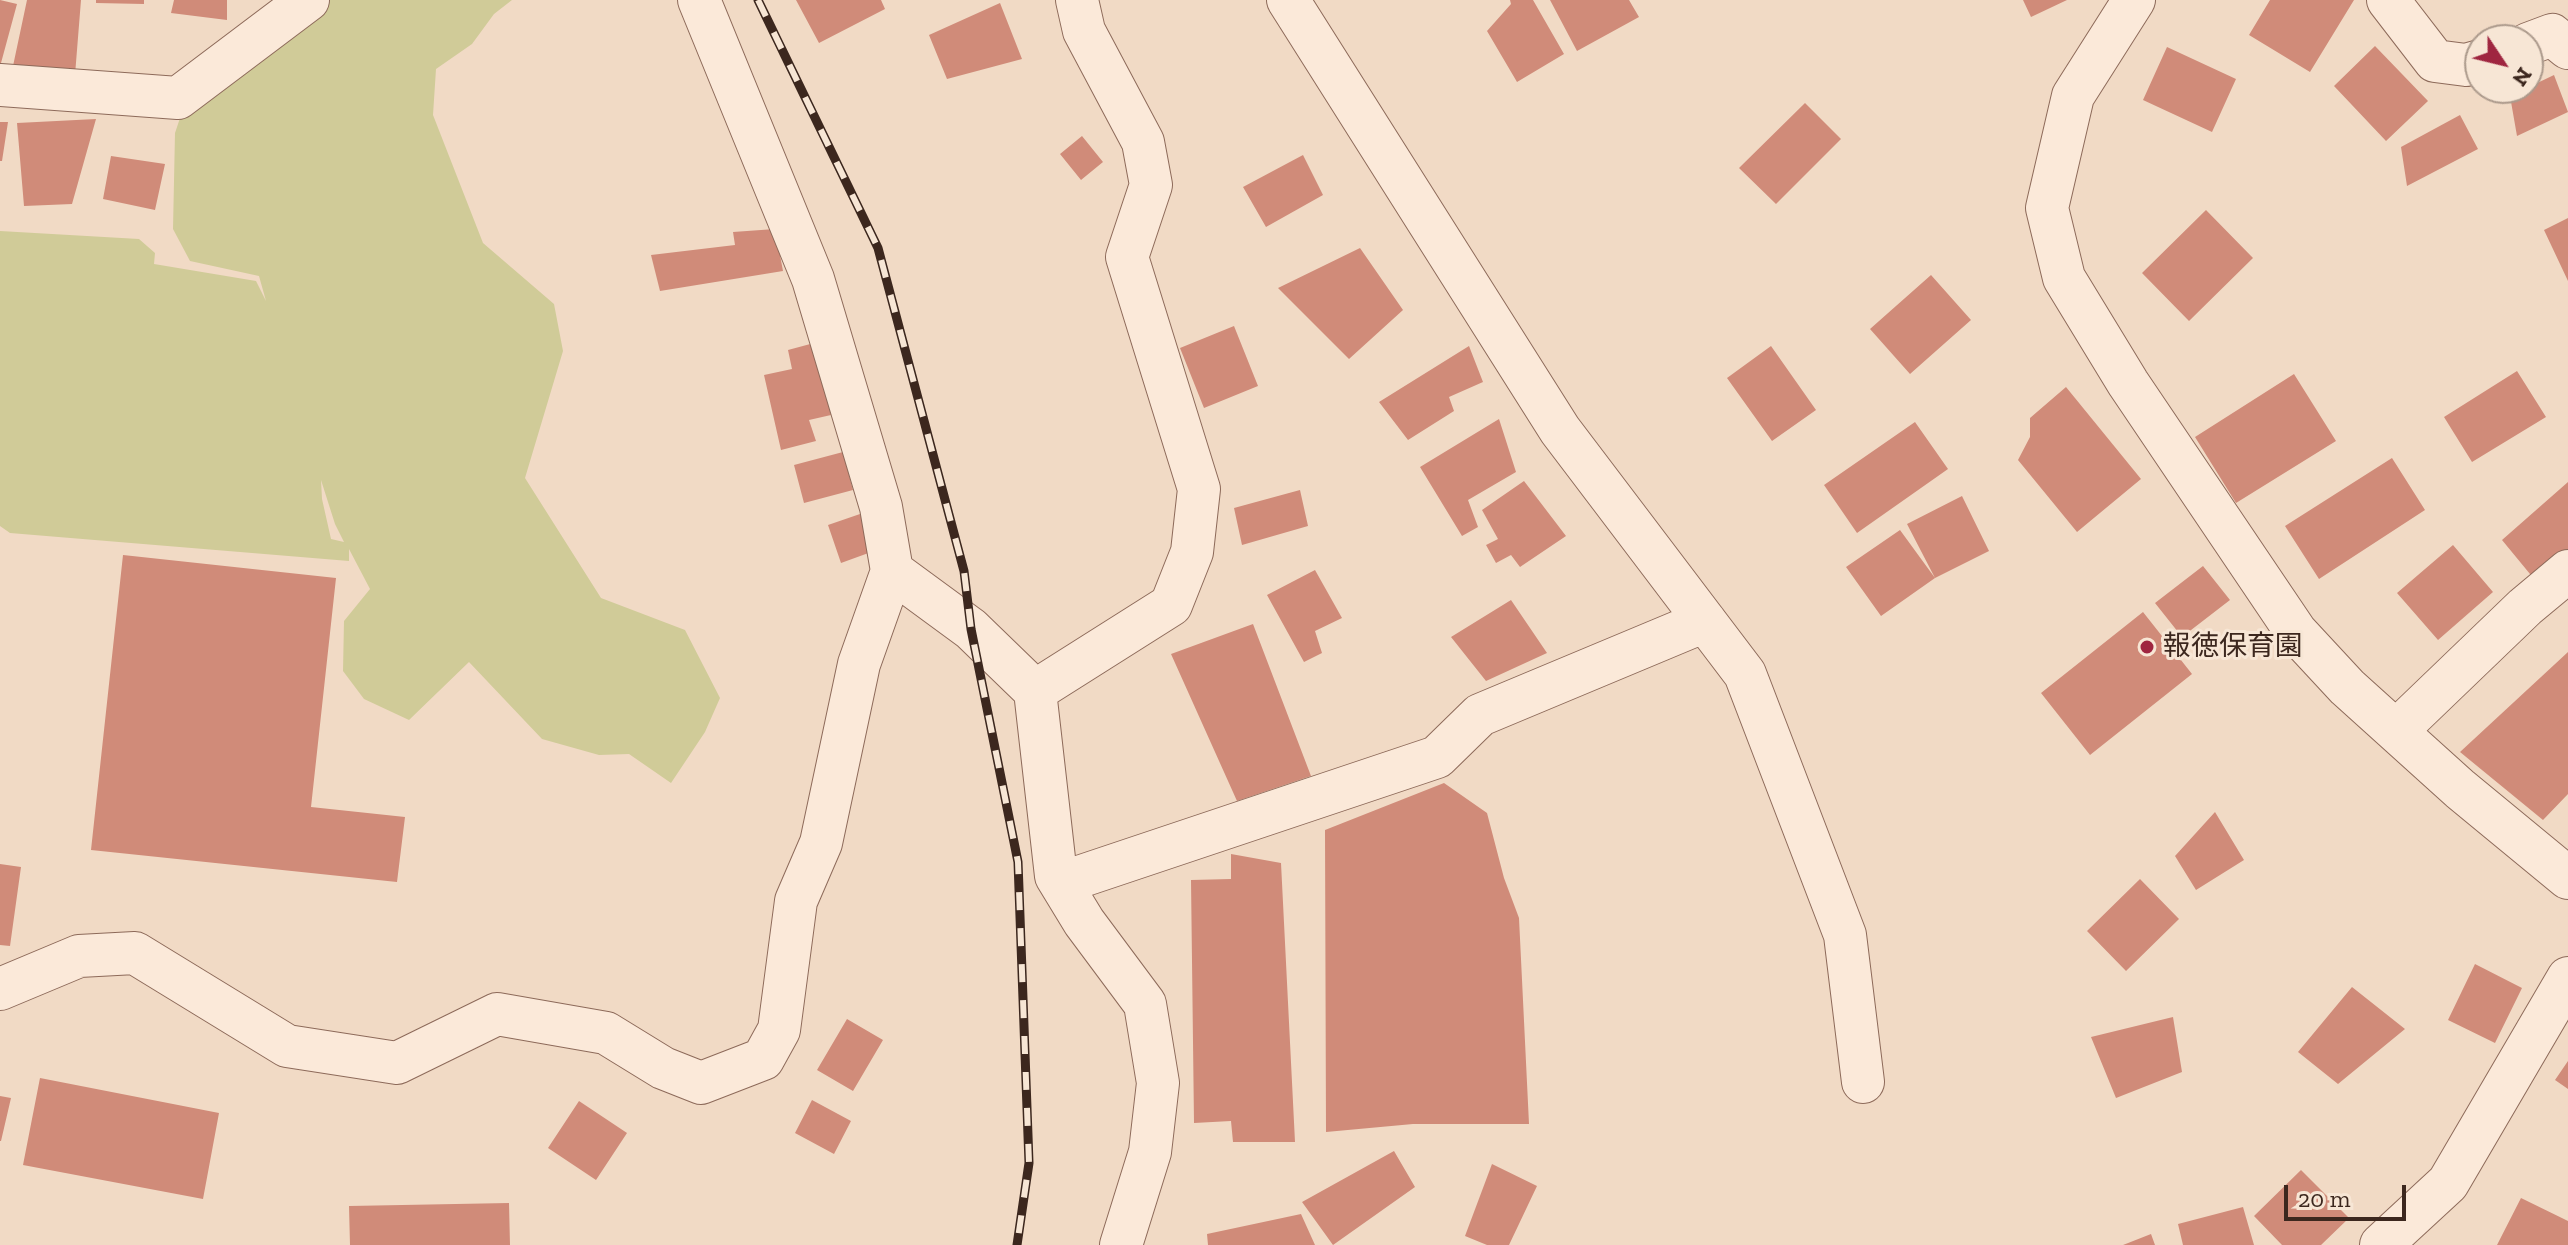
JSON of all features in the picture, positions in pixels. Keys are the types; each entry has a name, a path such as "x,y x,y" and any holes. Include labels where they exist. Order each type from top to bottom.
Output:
{"street":[{"path":"0,85 178,98 308,0"},
{"path":"0,989 79,956 135,953 287,1046 397,1063 497,1014 606,1033 663,1068 701,1083 763,1059 779,1030 796,901 821,843 859,664 892,571 881,507 813,279 699,0"},
{"path":"1035,691 1171,605 1192,552 1199,489 1127,257 1151,185 1143,142 1084,31 1077,0"},
{"path":"1288,0 1560,430 1745,674 1845,935 1863,1082"},
{"path":"2134,0 2073,96 2047,208 2064,278 2128,383 2296,632 2347,687 2568,878"},
{"path":"2388,0 2435,61 2464,65"},
{"path":"2544,38 2552,35 2568,48"},
{"path":"892,571 971,629 1035,691 1056,876 1084,922 1145,1004 1158,1083 1150,1152 1121,1245"},
{"path":"2396,731 2525,607 2568,571"},
{"path":"1061,883 1437,757 1480,715 1705,621"},
{"path":"2381,1245 2448,1183 2568,978"}],"shaded area":[{"path":"308,0 512,0 494,14 472,44 436,69 433,115 483,243 554,304 563,351 525,478 601,598 685,630 720,698 705,732 671,783 629,754 599,755 542,739 469,662 409,720 364,699 343,671 344,621 370,589 349,549 349,561 10,533 0,526 0,231 139,239 155,253 154,264 256,281 266,301 259,276 190,261 173,229 175,133 186,100","holes":["321,480 344,542 331,539"]}],"building":[{"path":"0,0 17,4 1,63 0,63"},
{"path":"27,0 81,0 75,75 13,66"},
{"path":"96,0 144,0 144,4 96,3"},
{"path":"174,0 227,0 227,20 171,13"},
{"path":"796,0 881,0 885,9 819,43"},
{"path":"1510,0 1533,0 1564,54 1517,82 1487,31 1511,4"},
{"path":"1550,0 1629,0 1639,17 1577,51"},
{"path":"2023,0 2067,0 2031,17"},
{"path":"2270,0 2354,0 2310,72 2249,35"},
{"path":"1000,3 1022,59 947,79 929,35"},
{"path":"2375,46 2428,101 2386,141 2334,86"},
{"path":"2167,47 2236,79 2212,132 2143,100"},
{"path":"2554,75 2568,112 2517,136 2511,104 2544,104 2544,80"},
{"path":"1805,103 1841,139 1776,204 1739,168"},
{"path":"2460,115 2478,149 2407,186 2401,147"},
{"path":"96,119 72,204 24,206 17,123"},
{"path":"0,122 8,122 2,161 0,161"},
{"path":"1082,136 1103,162 1081,180 1060,154"},
{"path":"1303,155 1323,195 1266,227 1243,187"},
{"path":"111,156 165,164 155,210 103,199"},
{"path":"2206,210 2253,258 2189,321 2142,273"},
{"path":"2568,218 2568,281 2544,230"},
{"path":"775,229 783,271 660,291 651,255 735,245 733,232"},
{"path":"1360,248 1403,310 1349,359 1278,288"},
{"path":"1931,275 1971,320 1910,374 1870,329"},
{"path":"1234,326 1258,386 1204,408 1180,348"},
{"path":"814,343 831,415 809,420 816,441 781,450 764,375 792,369 788,350"},
{"path":"1469,346 1483,382 1449,397 1454,411 1408,440 1379,402"},
{"path":"1771,346 1816,410 1772,441 1727,378"},
{"path":"2517,371 2546,417 2472,462 2444,417"},
{"path":"2294,374 2336,441 2236,503 2195,437"},
{"path":"2066,387 2141,479 2077,532 2018,460 2030,437 2030,418"},
{"path":"1499,419 1516,472 1468,500 1478,527 1462,536 1420,467"},
{"path":"1915,422 1948,469 1857,533 1824,485"},
{"path":"843,452 853,490 804,503 794,465"},
{"path":"2392,458 2425,510 2319,579 2285,526"},
{"path":"1524,481 1566,536 1520,567 1511,555 1496,563 1486,545 1498,539 1482,510"},
{"path":"2568,482 2568,571 2544,591 2502,540"},
{"path":"1300,490 1308,526 1242,545 1234,508"},
{"path":"1962,496 1989,551 1935,578 1907,524"},
{"path":"860,514 874,551 841,563 828,525"},
{"path":"1900,530 1935,578 1881,616 1846,567"},
{"path":"2453,545 2493,592 2438,640 2397,593"},
{"path":"123,555 336,578 311,807 405,817 397,882 91,850"},
{"path":"2203,566 2230,600 2182,637 2155,603"},
{"path":"1315,570 1342,618 1315,631 1322,653 1304,662 1267,595"},
{"path":"1511,600 1547,653 1486,681 1451,637"},
{"path":"2143,612 2192,674 2090,755 2041,693"},
{"path":"1253,624 1311,776 1237,801 1171,654"},
{"path":"2568,652 2568,794 2543,820 2460,752"},
{"path":"1444,783 1487,813 1504,878 1519,918 1529,1124 1413,1124 1326,1132 1325,830"},
{"path":"2215,812 2244,860 2196,890 2175,856"},
{"path":"1231,854 1281,863 1295,1142 1233,1142 1231,1121 1194,1123 1191,880 1231,879"},
{"path":"0,864 21,867 10,946 0,945"},
{"path":"2140,879 2179,919 2126,971 2087,931"},
{"path":"2475,964 2522,988 2495,1043 2448,1020"},
{"path":"2352,987 2405,1029 2338,1084 2298,1052"},
{"path":"2173,1017 2182,1072 2116,1098 2091,1037"},
{"path":"847,1019 883,1040 853,1091 817,1070"},
{"path":"2568,1061 2568,1089 2555,1080"},
{"path":"40,1078 219,1113 203,1199 23,1165"},
{"path":"0,1096 11,1098 1,1141 0,1141"},
{"path":"812,1100 851,1121 834,1154 795,1133"},
{"path":"579,1101 627,1133 596,1180 548,1148"},
{"path":"1394,1151 1415,1187 1333,1245 1302,1202"},
{"path":"1492,1164 1537,1186 1509,1245 1487,1245 1465,1236"},
{"path":"2301,1170 2349,1218 2321,1245 2282,1245 2254,1216"},
{"path":"2521,1198 2568,1221 2568,1245 2497,1245"},
{"path":"509,1203 510,1245 350,1245 349,1206"},
{"path":"2243,1207 2254,1245 2183,1245 2178,1224"},
{"path":"1301,1214 1315,1245 1208,1245 1207,1234"},
{"path":"2151,1234 2155,1245 2123,1245"}],"railway":[{"path":"758,0 878,248 964,571 971,629 1018,862 1029,1163 1017,1245"}],"place":[{"name":"報徳保育園","path":"2147,647"}]}
